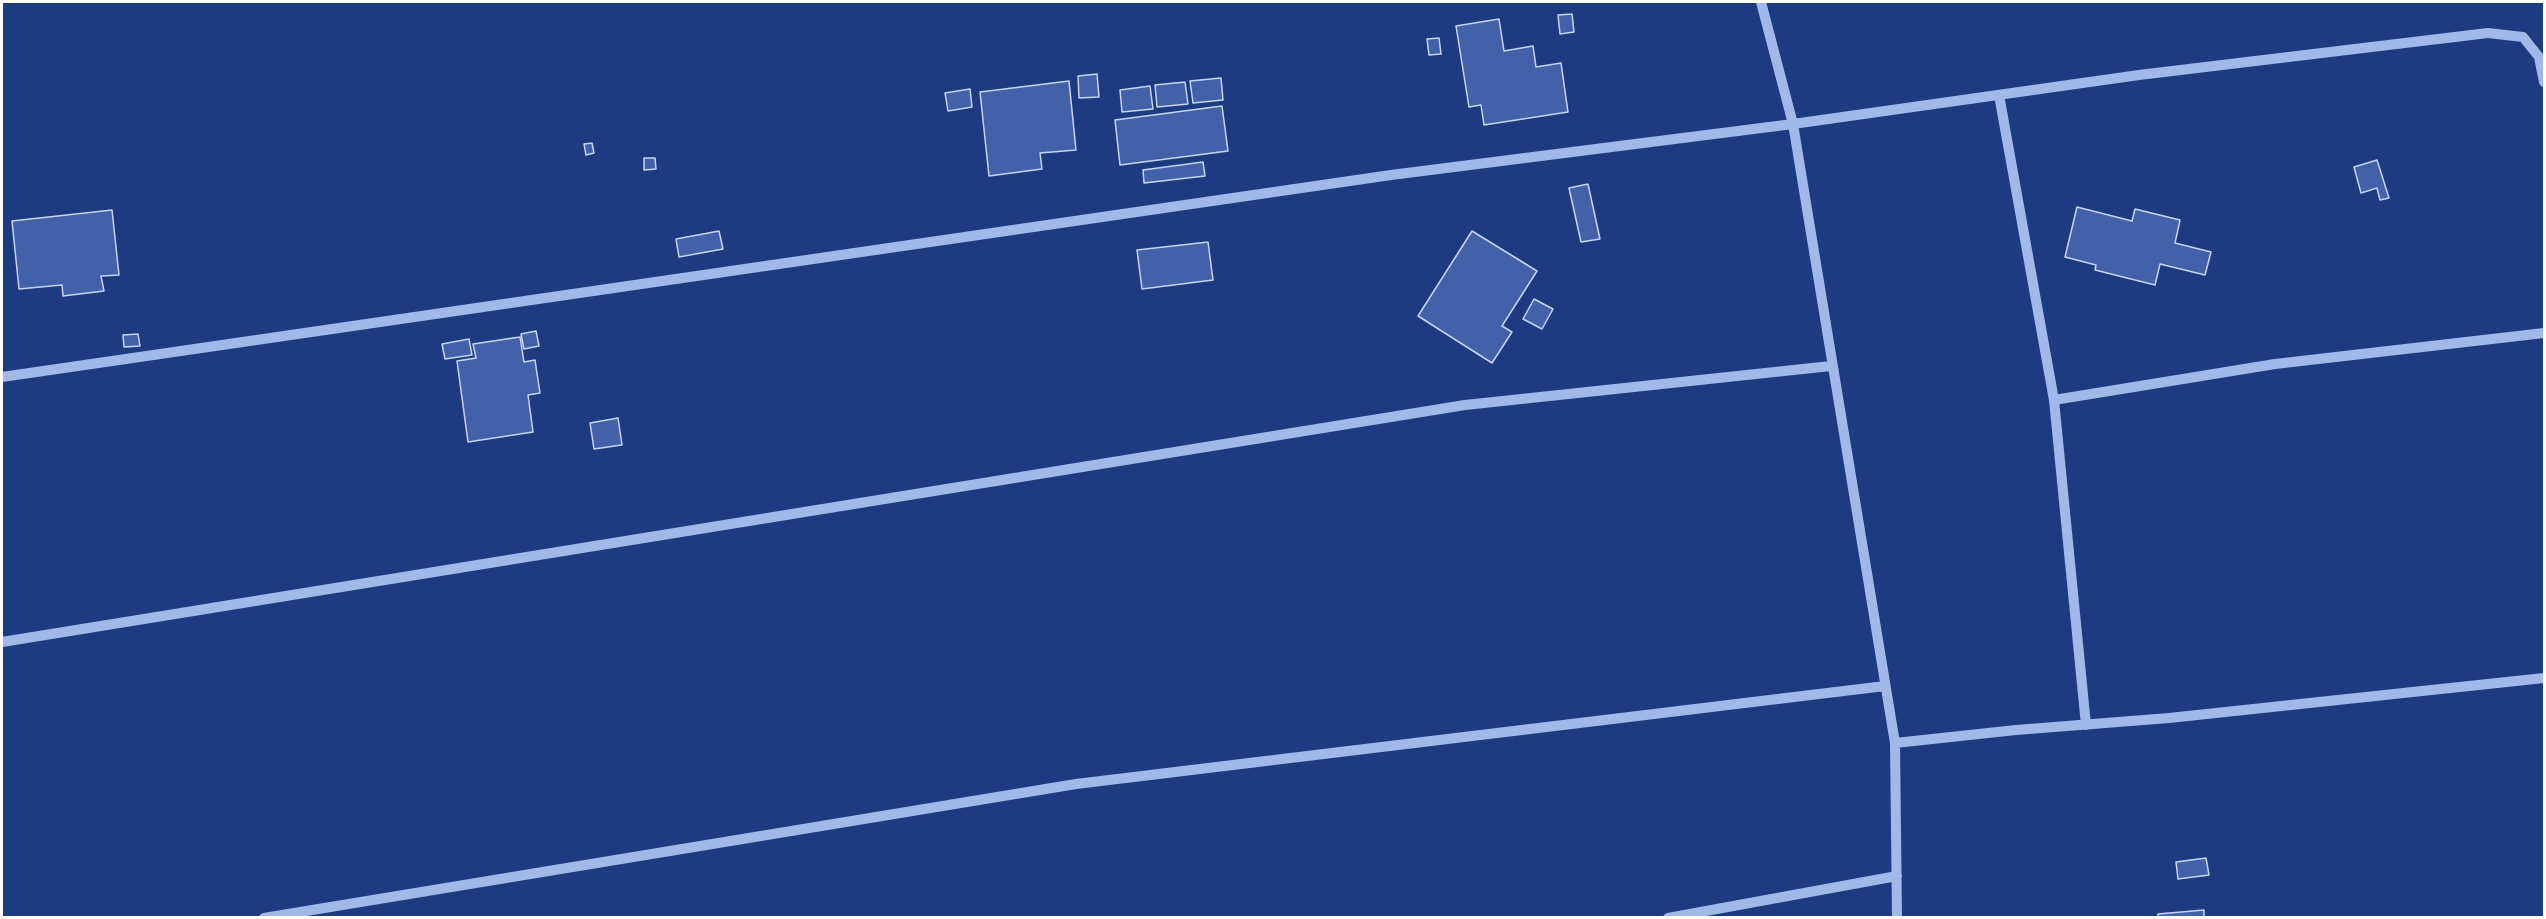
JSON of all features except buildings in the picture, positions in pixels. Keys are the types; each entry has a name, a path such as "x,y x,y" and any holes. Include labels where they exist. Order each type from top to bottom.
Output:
{"street":[{"path":"1761,2 1792,124 1895,743 1897,918"},
{"path":"2,377 1062,220 1792,124 1999,94 2488,33 2523,37 2539,57 2544,82"},
{"path":"1999,94 2054,400 2086,725"},
{"path":"2054,400 2275,364 2544,333"},
{"path":"2,642 1465,405 1831,366"},
{"path":"1895,743 2169,718 2544,678"},
{"path":"264,918 1077,784 1885,686"},
{"path":"1668,918 1897,876"}]}
